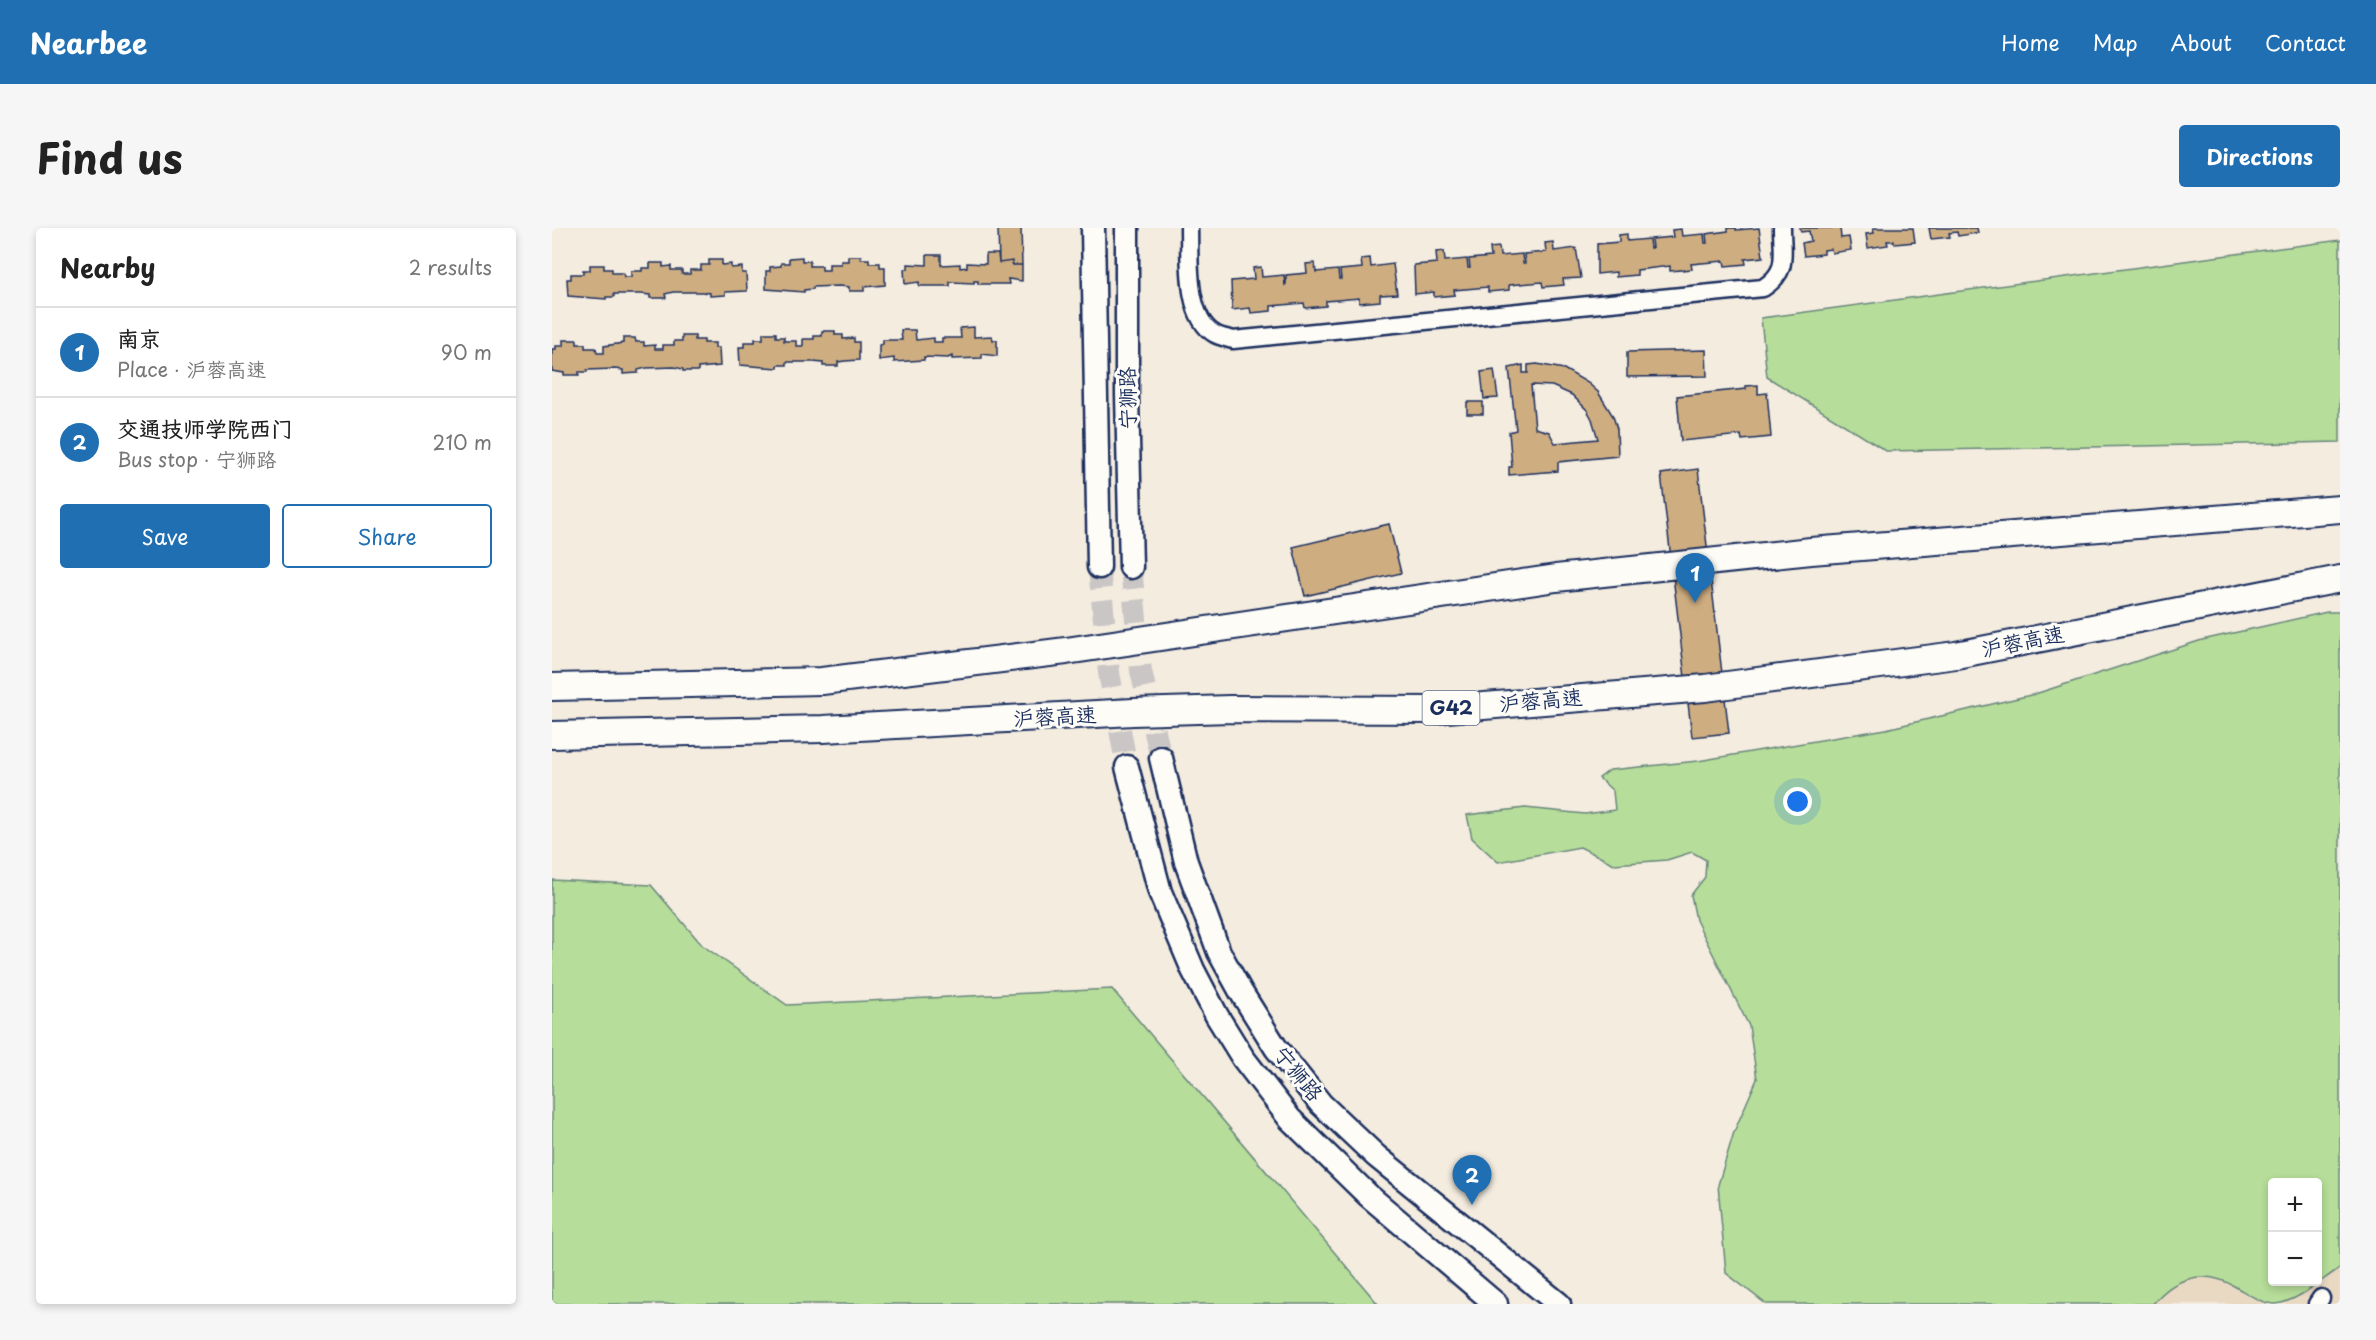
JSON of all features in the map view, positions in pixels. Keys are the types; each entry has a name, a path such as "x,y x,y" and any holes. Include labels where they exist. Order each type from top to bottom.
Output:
{"highway":[{"path":"552,687 822,681 1066,651 1556,578 1823,550 2340,510"},
{"name":"沪蓉高速","path":"552,735 823,729 1230,709 1435,710 1705,688 1956,655 2340,579"}],"main road":[{"name":"宁狮路","path":"1093,228 1099,567"},
{"name":"宁狮路","path":"1127,228 1127,396 1131,567"},
{"name":"宁狮路","path":"1161,758 1186,862 1219,952 1241,993 1276,1048 1321,1104 1376,1155 1558,1304"},
{"name":"宁狮路","path":"1127,767 1161,892 1193,970 1217,1016 1243,1058 1298,1127 1369,1196 1496,1304"}],"lane":[{"path":"1189,228 1192,299 1200,318 1214,334 1233,340 1763,288 1777,279 1782,266 1782,228"}],"shaded area":[{"path":"2340,1268 2340,1304 2278,1304 2298,1297 2314,1286 2322,1286 2322,1280"},
{"path":"2192,1278 2213,1278 2233,1285 2253,1299 2269,1304 2153,1304 2174,1283"}],"green space":[{"path":"2340,240 2340,442 1886,451 1767,377 1761,318"},
{"path":"2327,612 2340,612 2340,1268 2322,1280 2322,1178 2268,1178 2268,1286 2313,1286 2285,1302 2270,1304 2223,1281 2201,1277 2190,1278 2170,1287 2153,1304 1766,1304 1726,1273 1718,1185 1734,1132 1757,1079 1749,1026 1696,920 1691,895 1705,877 1706,860 1692,852 1667,860 1614,864 1580,847 1498,862 1472,838 1467,815 1525,808 1585,814 1615,810 1613,791 1599,778 1610,770 1698,761 1886,729 2035,694 2202,640"},
{"path":"552,880 651,885 702,945 787,1005 1112,989 1378,1304 552,1304"}],"building":[{"path":"998,228 1021,228 1022,265 1012,265 1012,261 999,263"},
{"path":"1728,228 1736,228 1736,230 1759,228 1763,257 1745,259 1746,264 1725,266 1724,261 1691,264 1692,269 1670,271 1670,266 1637,270 1637,275 1616,277 1616,272 1597,274 1597,244 1619,242 1619,235 1627,234 1627,241 1649,239 1650,248 1652,248 1651,239 1673,237 1672,230 1681,229 1682,236 1704,234 1705,243 1707,243 1706,234 1728,231"},
{"path":"1800,228 1840,228 1841,238 1849,237 1851,250 1832,253 1831,249 1824,250 1824,254 1804,256 1802,243 1811,241 1809,231 1801,232"},
{"path":"1873,228 1913,228 1915,242 1895,244 1894,241 1887,241 1888,245 1868,248 1866,234 1874,233"},
{"path":"1929,228 1977,228 1978,233 1958,236 1957,232 1949,233 1950,237 1931,239"},
{"path":"1553,242 1554,251 1576,248 1581,278 1563,279 1564,285 1543,287 1542,282 1509,285 1509,290 1488,292 1488,287 1454,290 1455,295 1434,297 1434,292 1415,294 1414,265 1437,263 1436,252 1444,251 1445,261 1467,259 1468,268 1470,268 1469,259 1491,257 1490,248 1499,247 1500,256 1522,254 1523,263 1525,263 1524,254 1546,252 1545,243"},
{"path":"986,254 998,254 999,263 1012,261 1012,265 1022,265 1022,281 1008,279 1009,284 978,284 978,281 974,283 950,282 950,286 919,286 919,282 905,284 904,269 908,269 908,264 927,265 927,255 941,255 941,265 960,264 960,268 967,267 967,263 986,264"},
{"path":"848,256 861,256 861,259 869,259 869,263 880,263 880,267 885,267 885,285 864,287 864,291 849,291 849,287 839,286 813,287 804,292 766,289 766,271 770,271 770,267 781,266 781,263 789,263 789,258 802,257 802,261 810,261 810,266 822,266 822,270 829,270 829,264 841,264 841,261 848,261"},
{"path":"1370,258 1371,267 1393,264 1397,294 1380,295 1380,301 1359,303 1359,298 1326,301 1326,306 1305,308 1304,303 1271,306 1271,311 1251,313 1250,308 1232,310 1231,281 1254,279 1253,268 1261,267 1262,277 1284,275 1285,285 1286,275 1307,273 1306,264 1315,263 1316,272 1338,270 1339,279 1341,279 1340,270 1362,268 1361,259"},
{"path":"709,260 722,260 722,265 731,264 731,268 742,267 742,273 746,273 747,291 725,292 725,295 710,296 710,293 702,292 673,292 665,294 666,298 650,298 650,295 641,294 614,294 614,297 606,297 606,299 568,296 567,279 571,279 571,274 583,274 583,270 590,270 590,265 604,265 604,269 612,269 612,273 623,273 624,277 631,277 631,271 650,268 650,263 663,263 663,267 671,266 671,270 682,270 682,274 690,274 690,270 701,270 701,265 709,265"},
{"path":"974,327 974,337 992,336 993,340 997,340 997,356 982,354 982,358 952,359 952,356 948,358 924,357 924,360 894,362 894,358 879,360 879,345 883,344 883,340 902,340 901,330 915,330 916,340 934,338 934,342 942,342 942,338 961,338 960,328"},
{"path":"822,331 835,331 835,335 843,335 843,339 854,338 854,342 859,342 859,360 838,362 838,366 823,366 823,363 813,362 787,362 787,365 778,365 778,368 740,365 739,347 744,347 744,342 763,339 763,333 776,333 776,337 784,337 784,341 796,341 796,346 803,346 803,339 822,336"},
{"path":"682,336 695,336 695,340 715,343 715,348 719,348 720,366 698,368 698,371 683,371 683,369 674,367 646,368 638,370 638,373 623,374 623,370 614,369 587,370 587,372 579,372 579,375 564,375 564,373 552,371 552,349 556,349 556,346 563,346 563,340 577,340 577,344 585,344 585,348 596,348 597,353 604,353 604,346 623,343 623,338 635,338 636,342 644,342 644,346 655,345 655,349 663,349 663,345 674,345 674,341 682,341"},
{"path":"1706,350 1707,376 1627,377 1627,352"},
{"path":"1537,364 1564,369 1588,383 1598,392 1613,416 1617,429 1618,456 1558,462 1558,471 1509,475 1509,467 1512,467 1509,432 1516,430 1509,368 1523,365 1523,373 1528,373 1528,365","holes":["1531,385 1552,386 1572,395 1587,410 1598,439 1555,443 1549,432 1535,428"]},
{"path":"1494,370 1498,398 1484,399 1481,372"},
{"path":"1758,385 1758,394 1767,393 1771,437 1742,440 1741,435 1681,441 1677,396 1746,389 1746,386"},
{"path":"1467,402 1483,402 1483,414 1467,414"},
{"path":"1698,469 1729,733 1692,737 1661,474"},
{"path":"1389,524 1401,573 1305,596 1293,547"}],"tunnel":[{"path":"1099,567 1109,673 1127,767"},
{"path":"1131,567 1141,671 1161,758"}],"place":[{"name":"南京","path":"1695,603"},
{"name":"交通技师学院西门","path":"1472,1205"}]}
